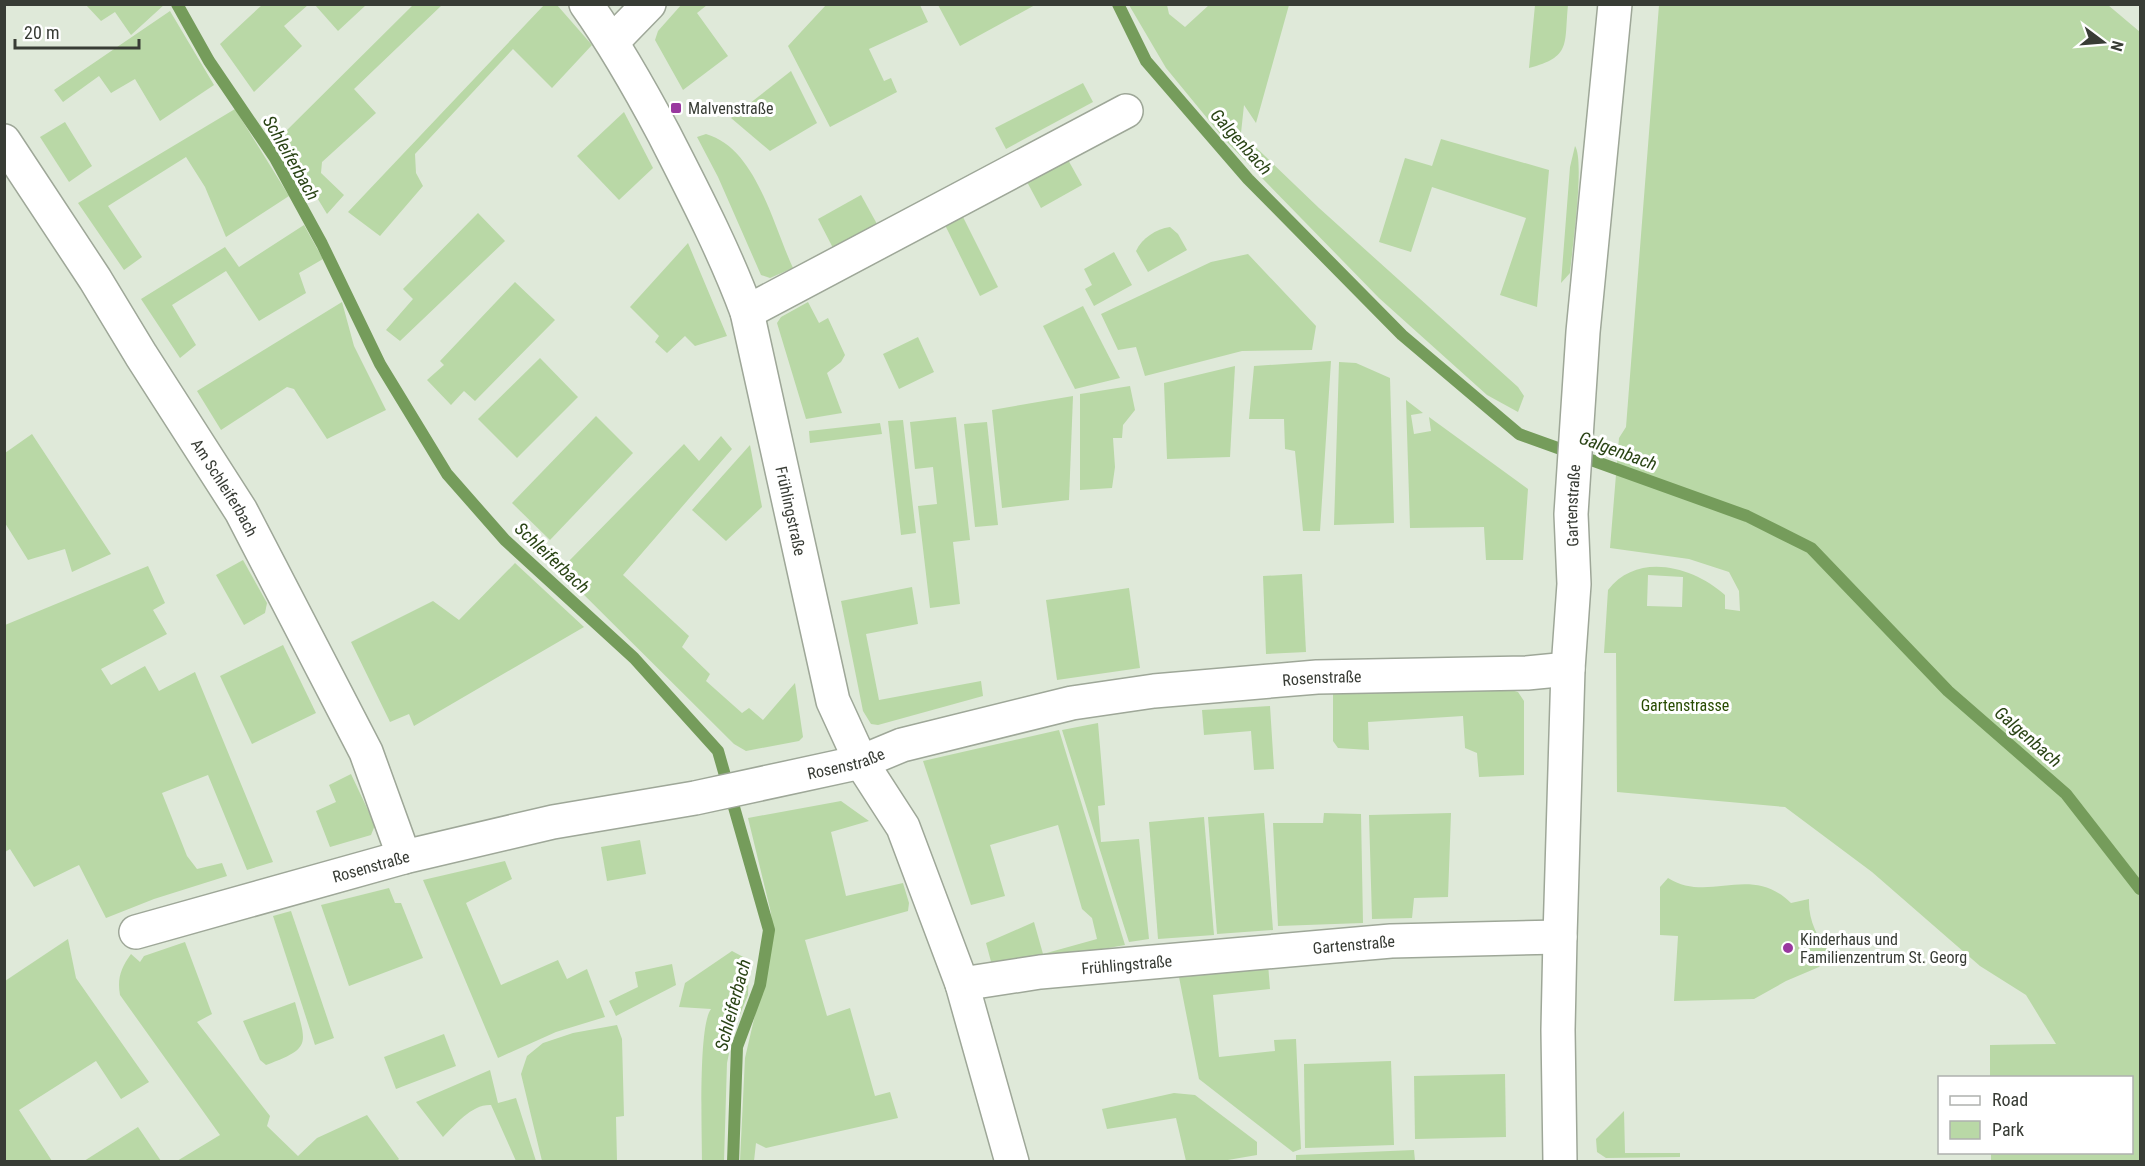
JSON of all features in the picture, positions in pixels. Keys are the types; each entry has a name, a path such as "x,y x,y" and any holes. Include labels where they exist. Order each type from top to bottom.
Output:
{"street":[{"name":"Frühlingstraße","path":"586,4 612,41 688,180 729,264 747,312 833,701 861,762 903,827 962,984 1012,1161"},
{"path":"612,41 649,4"},
{"name":"Gartenstraße","path":"1560,1161 1558,1030 1568,669 1574,584 1571,514 1576,419 1615,4"},
{"path":"747,312 1126,111"},
{"name":"Am Schleiferbach","path":"4,141 95,279 241,512 366,752 405,857"},
{"name":"Rosenstraße","path":"136,932 405,857 553,822 766,784 861,762 902,745 1072,703 1132,694 1317,677 1527,673 1568,669"},
{"name":"Gartenstraße","path":"1292,950 1391,940 1560,937"},
{"name":"Frühlingstraße","path":"962,984 1040,972 1292,950"}],"green space":[{"path":"165,4 131,35 115,12 101,21 86,5"},
{"path":"263,4 308,5 284,26 302,46 254,92 220,44"},
{"path":"682,4 707,5 697,13 728,56 683,90 655,40 658,31"},
{"path":"315,5 366,5 338,31"},
{"path":"413,5 442,5 354,89 376,113 322,162 321,173 344,195 327,214 280,137"},
{"path":"544,5 557,5 592,45 552,88 513,49 415,154 416,173 423,186 380,236 348,212"},
{"path":"826,5 920,5 928,22 869,49 884,81 891,78 897,92 830,127 788,46"},
{"path":"938,5 1035,5 960,46"},
{"path":"1129,5 1167,5 1169,14 1185,27 1209,5 1289,5 1256,123 1244,105 1241,133 1319,208 1518,387 1524,396 1518,412 1487,395 1379,298 1225,140 1166,68"},
{"path":"1535,5 1568,5 1566,30 1563,47 1559,54 1543,64 1529,68"},
{"name":"Gartenstrasse","path":"1659,5 2108,5 2140,32 2140,1161 1991,1161 1991,1154 2133,1154 2133,1076 1990,1076 1990,1045 2056,1044 2026,995 1980,966 1872,872 1785,807 1617,792 1616,653 1604,653 1608,590 1620,578 1635,570 1666,567 1698,577 1712,585 1725,595 1725,609 1740,611 1739,591 1729,572 1689,559 1610,548 1619,438 1626,427","holes":["1648,575 1683,577 1682,607 1647,606"]},
{"path":"170,11 214,85 160,121 135,79 111,93 99,76 63,102 54,90"},
{"path":"791,71 817,123 770,151 731,118"},
{"path":"1083,83 1093,102 1006,149 995,128"},
{"path":"235,109 289,196 226,237 205,187 186,157 108,206 142,257 124,270 78,203"},
{"path":"624,112 653,168 619,200 577,156"},
{"path":"65,122 92,166 69,182 40,137"},
{"path":"706,134 723,142 738,155 750,171 770,210 793,268 770,278 761,275 718,177 697,137"},
{"path":"1441,139 1549,170 1537,307 1500,295 1526,218 1432,187 1411,252 1379,242 1405,158 1432,166"},
{"path":"1575,146 1579,169 1575,227 1570,273 1561,283 1570,167"},
{"path":"1067,158 1082,185 1041,208 1026,180"},
{"path":"861,195 877,224 833,248 818,219"},
{"path":"478,213 505,241 400,341 386,330 413,299 403,289"},
{"path":"962,215 998,287 980,296 944,223"},
{"path":"304,225 323,259 299,273 306,293 259,321 226,271 172,305 196,345 180,358 141,299 225,247 239,267"},
{"path":"1170,227 1178,234 1187,250 1148,272 1136,251 1150,235"},
{"path":"688,243 727,336 695,346 685,336 667,353 655,342 659,336 630,307"},
{"path":"1114,252 1132,285 1094,306 1085,289 1092,285 1084,269"},
{"path":"1248,254 1316,326 1312,350 1242,351 1145,376 1136,347 1118,350 1101,314 1211,262"},
{"path":"515,282 555,320 475,401 464,391 451,405 427,380 444,365 440,361"},
{"path":"342,302 354,346 386,410 327,439 294,389 287,387 221,430 197,391"},
{"path":"808,302 819,323 828,318 845,355 841,362 827,373 842,413 806,419 777,323 781,317"},
{"path":"1083,306 1120,378 1075,389 1043,326"},
{"path":"918,337 934,372 899,389 883,354"},
{"path":"540,358 578,397 517,458 478,419"},
{"path":"1331,361 1320,531 1303,531 1295,451 1285,449 1284,419 1249,419 1254,366"},
{"path":"1339,362 1356,363 1390,378 1394,523 1334,525"},
{"path":"1235,366 1230,457 1167,459 1164,383"},
{"path":"1130,386 1135,410 1123,425 1122,438 1113,438 1115,467 1112,488 1080,490 1080,394"},
{"path":"1073,396 1069,500 1002,508 992,410"},
{"path":"1406,400 1423,413 1411,415 1414,434 1431,431 1429,417 1528,489 1523,560 1486,560 1484,527 1410,528"},
{"path":"596,416 633,453 550,540 512,503"},
{"path":"956,417 970,540 953,542 960,604 930,608 918,506 937,504 933,467 915,469 910,422"},
{"path":"903,420 916,533 901,535 888,421"},
{"path":"987,422 998,525 975,527 964,424"},
{"path":"880,423 882,434 810,443 809,431"},
{"path":"32,434 111,554 72,572 65,549 28,560 5,523 5,453"},
{"path":"721,436 732,449 623,575 689,636 682,647 710,674 706,681 742,713 749,708 763,720 795,683 803,737 799,741 746,751 734,744 567,578 567,563 684,444 699,461"},
{"path":"750,445 762,507 726,541 692,510"},
{"path":"243,560 267,603 265,613 244,625 216,575"},
{"path":"515,563 584,627 414,726 409,714 390,722 351,642 433,601 459,620"},
{"path":"148,566 165,603 153,610 167,634 101,669 111,685 145,666 159,691 195,672 273,862 247,870 208,775 162,793 187,856 197,869 222,863 227,876 154,899 106,918 79,865 34,887 10,849 5,852 5,625"},
{"path":"1302,574 1306,652 1266,654 1263,576"},
{"path":"912,587 918,624 866,634 879,700 981,681 983,696 878,725 871,724 863,711 841,601"},
{"path":"1129,588 1140,668 1057,680 1046,600"},
{"path":"283,645 316,713 252,744 220,676"},
{"path":"1508,689 1518,692 1524,701 1524,775 1479,777 1477,753 1465,748 1463,716 1368,722 1369,750 1338,748 1333,741 1333,693"},
{"path":"1270,706 1274,769 1254,770 1251,731 1204,735 1202,710"},
{"path":"1098,723 1105,805 1098,806 1101,842 1139,839 1149,939 1129,942 1062,730"},
{"path":"1059,730 1125,945 993,969 986,943 1034,922 1043,954 1097,939 1092,918 1082,909 1058,825 990,845 1005,896 971,905 923,761"},
{"path":"351,774 375,825 371,835 330,847 316,811 336,802 329,785"},
{"path":"841,801 869,821 831,832 846,896 903,883 909,903 908,911 805,940 827,1016 850,1008 875,1096 890,1092 898,1118 766,1148 756,1143 754,1161 740,1161 745,1058 773,937 771,913 748,818"},
{"path":"1264,813 1273,930 1217,934 1208,817"},
{"path":"1324,813 1361,814 1363,923 1278,926 1273,823 1323,823"},
{"path":"1451,813 1448,897 1414,898 1412,918 1372,919 1369,815"},
{"path":"1204,817 1214,935 1158,939 1149,822"},
{"path":"640,840 646,874 607,881 601,847"},
{"path":"505,861 512,879 466,903 501,985 558,960 567,979 587,969 605,1017 556,1032 498,1058 423,880"},
{"path":"1668,878 1683,885 1699,887 1745,884 1760,886 1776,892 1791,903 1809,899 1814,928 1830,953 1819,967 1786,981 1754,999 1674,1001 1678,936 1660,935 1660,887"},
{"path":"389,888 395,903 401,903 423,958 349,986 321,905"},
{"path":"291,911 334,1038 315,1045 273,916"},
{"path":"68,939 76,978 149,1082 121,1099 96,1061 19,1110 52,1161 5,1161 5,981"},
{"path":"185,942 212,1014 197,1022 270,1116 267,1126 298,1156 317,1138 367,1115 399,1159 396,1162 177,1161 220,1135 120,995 119,983 122,969 131,954 140,962 144,956"},
{"path":"732,951 749,960 748,995 734,1029 727,1063 724,1161 702,1161 702,1057 707,1019 711,1009 679,1007 685,983"},
{"path":"672,964 676,985 616,1016 609,1001 638,987 635,972"},
{"path":"1268,964 1270,989 1213,995 1219,1057 1275,1051 1274,1040 1296,1039 1301,1149 1293,1152 1199,1079 1178,972"},
{"path":"295,1002 302,1028 302,1043 291,1054 266,1065 260,1060 243,1021"},
{"path":"617,1025 622,1039 624,1116 616,1117 617,1161 542,1161 521,1074 527,1056 543,1043 573,1033"},
{"path":"444,1034 456,1066 396,1089 384,1057"},
{"path":"1391,1061 1394,1145 1305,1148 1304,1064"},
{"path":"490,1070 498,1103 516,1098 536,1161 516,1161 491,1105 471,1111 443,1137 416,1102"},
{"path":"1505,1074 1506,1137 1415,1139 1414,1076"},
{"path":"1174,1093 1195,1095 1257,1142 1257,1155 1222,1161 1186,1161 1176,1118 1107,1129 1102,1109"},
{"path":"1624,1111 1625,1153 1680,1153 1680,1157 1606,1158 1597,1152 1596,1139"},
{"path":"138,1127 161,1161 84,1161"},
{"path":"1414,1150 1415,1161 1296,1161 1296,1155"}],"waterway":[{"name":"Schleiferbach","path":"177,4 209,61 275,158 322,244 380,364 447,474 505,540 634,658 718,751 769,930 760,985 737,1047 733,1162"},
{"name":"Galgenbach","path":"1118,4 1146,61 1248,179 1402,335 1519,434 1747,516 1811,548 1948,691 2066,794 2140,889"}],"place":[{"name":"Malvenstraße","path":"676,108"},
{"name":"Kinderhaus und Familienzentrum St. Georg","path":"1788,948"}]}
